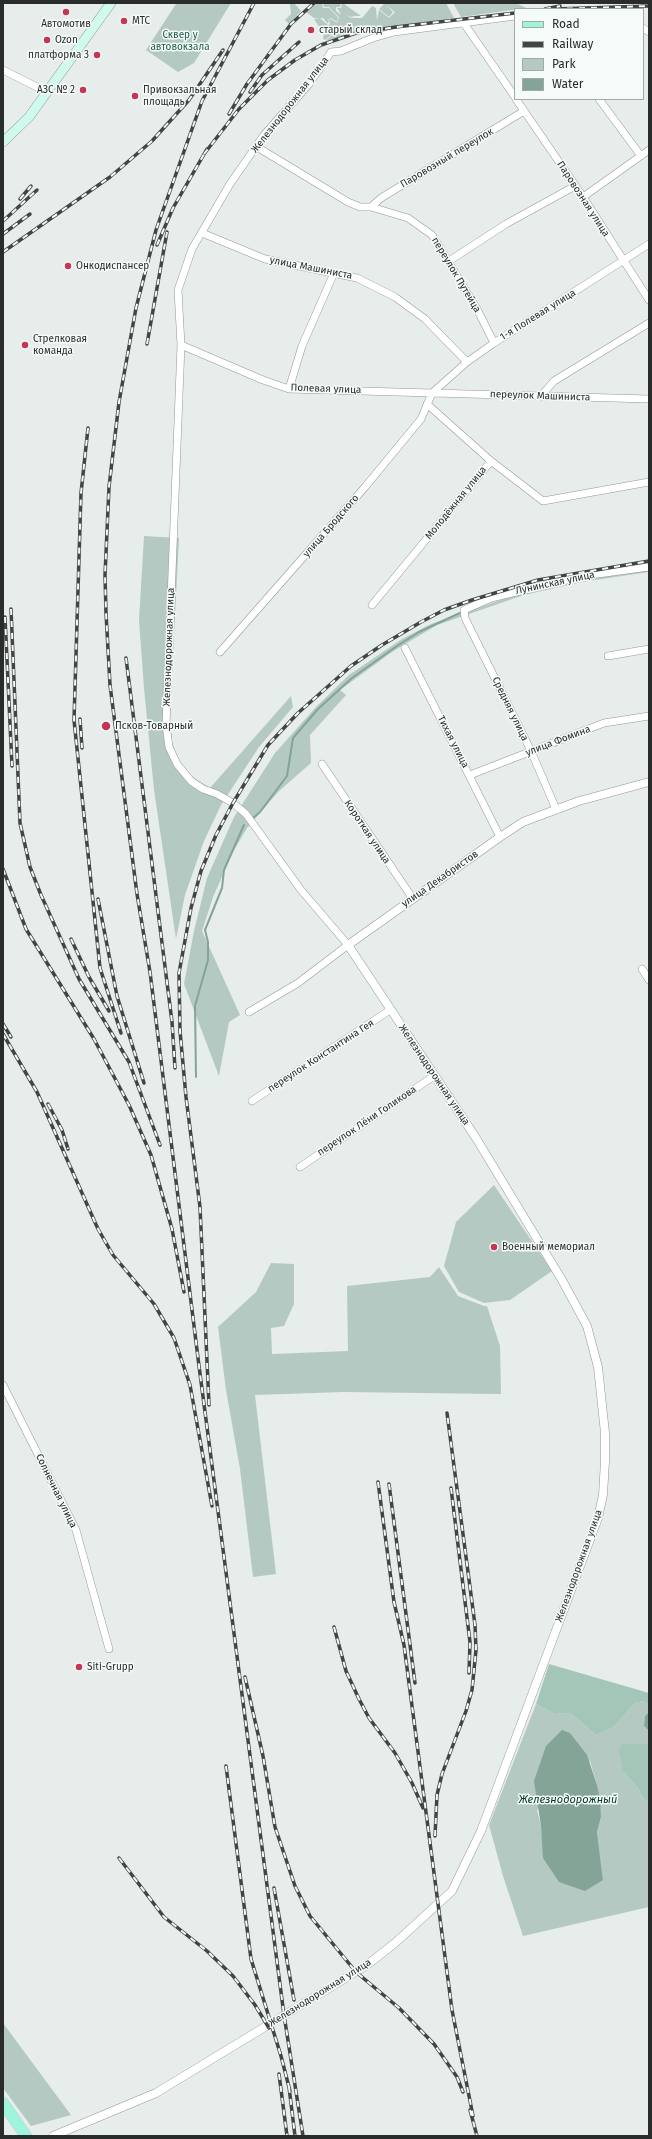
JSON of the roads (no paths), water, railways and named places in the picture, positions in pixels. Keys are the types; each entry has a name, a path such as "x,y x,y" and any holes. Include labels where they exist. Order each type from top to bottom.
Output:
{"main road":[{"path":"3,142 29,117 111,3"},
{"path":"3,2103 26,2136"}],"street":[{"name":"Железнодорожная улица","path":"54,2136 156,2094 362,1968 396,1943 452,1890 481,1831 598,1518 603,1495 604,1433 598,1366 587,1326 562,1280 480,1144 348,945 301,890 246,814 217,794 203,789 190,781 177,764 169,746 166,725 181,345 177,311 178,290 187,259 226,191 264,135 309,84 331,52 341,51 373,38 394,32 514,16"},
{"name":"Паровозная улица","path":"463,22 514,95"},
{"path":"3,70 47,92"},
{"name":"Паровозная улица","path":"517,100 583,197 649,300"},
{"path":"601,100 641,156"},
{"name":"Паровозный переулок","path":"371,207 381,198 524,111"},
{"name":"переулок Путейца","path":"257,147 348,202 360,207 371,207 408,218 432,234 477,309 494,343"},
{"path":"583,197 649,150"},
{"path":"449,261 506,224 575,186"},
{"name":"улица Машиниста","path":"202,233 265,259 357,278 395,297 425,319 467,362"},
{"name":"1-я Полевая улица","path":"432,393 467,362 494,343 649,244"},
{"path":"289,389 302,346 334,273"},
{"path":"541,396 554,381 649,323"},
{"name":"Полевая улица","path":"181,345 262,380 289,389 432,393"},
{"name":"переулок Машиниста","path":"432,393 649,399"},
{"name":"улица Бродского","path":"220,652 369,481 421,418 432,393"},
{"path":"427,404 491,461"},
{"name":"Молодёжная улица","path":"372,605 491,461 543,500 649,482"},
{"name":"Лунинская улица","path":"464,610 491,598 567,579 649,567"},
{"name":"Средняя улица","path":"464,610 465,618 531,751 556,809"},
{"name":"Тихая улица","path":"405,648 500,837"},
{"path":"608,656 649,649"},
{"name":"улица Фомина","path":"470,775 604,723 649,716"},
{"name":"Короткая улица","path":"322,764 413,899"},
{"name":"улица Декабристов","path":"249,1012 298,983 348,945 523,822 556,809 618,789 649,782"},
{"path":"642,969 649,980"},
{"name":"переулок Константина Гея","path":"252,1101 390,1010"},
{"name":"переулок Лёни Голикова","path":"300,1167 434,1076"},
{"name":"Солнечная улица","path":"3,1385 76,1530 108,1649"}],"water":[{"path":"649,1712 649,1731 644,1726 645,1716"},
{"name":"Железнодорожный","path":"562,1730 570,1733 587,1755 600,1799 601,1817 597,1832 603,1880 585,1891 559,1882 543,1858 541,1826 534,1781 546,1746"}],"waterway":[{"path":"252,819 260,812 287,776 293,738 318,709 352,678 397,646 419,632 462,612"},
{"path":"196,1077 195,1006 208,960 208,942 205,930 222,888 224,870 244,825"}],"railway":[{"path":"254,3 202,101 156,230 136,308 119,402 109,487 105,575 110,685 137,894 150,972 199,1366 284,2015 303,2136"},
{"path":"229,114 247,84 291,24 314,3"},
{"path":"550,8 560,6"},
{"path":"586,8 649,6"},
{"path":"204,154 239,109 268,80 295,60 321,45 356,33 514,13"},
{"path":"250,92 262,75 299,42"},
{"path":"3,252 110,177 152,141 189,100 223,50"},
{"path":"157,245 173,208 207,149"},
{"path":"20,199 31,186"},
{"path":"3,221 37,190"},
{"path":"3,234 30,214"},
{"path":"147,344 167,232"},
{"path":"88,428 81,493 74,720 100,968 121,1033"},
{"path":"209,1405 200,1207 186,1097 180,1031 179,973 191,908 201,871 216,835 233,803 268,745 298,713 351,666 382,645 444,610 472,600 538,580 649,561"},
{"path":"11,609 20,823 30,867 79,979 129,1062 160,1145"},
{"path":"5,617 12,766"},
{"path":"126,658 172,1022 175,1068"},
{"path":"80,719 82,748"},
{"path":"3,869 26,929 94,1039 129,1105 151,1155 172,1229 184,1292"},
{"path":"98,899 117,996 144,1083"},
{"path":"71,939 89,977 109,1011"},
{"path":"3,1024 11,1037"},
{"path":"3,1034 37,1092 98,1229 113,1255 154,1304 174,1338 190,1385 212,1506"},
{"path":"48,1104 62,1130 68,1149"},
{"path":"435,1836 437,1795 442,1774 466,1711 472,1690 476,1650 475,1625 447,1413"},
{"path":"378,1482 394,1602 404,1645 452,2010 473,2116"},
{"path":"389,1484 415,1683"},
{"path":"451,1488 470,1642 469,1673"},
{"path":"334,1627 346,1671 359,1699 369,1718 395,1753 412,1783 423,1808"},
{"path":"245,1677 263,1756 275,1827 295,1886 310,1916 356,1972 399,2008 434,2044 457,2077 463,2092"},
{"path":"226,1766 251,1959 281,2056 290,2091"},
{"path":"119,1858 164,1917 207,1951 233,1976 255,2005 269,2028"},
{"path":"274,1888 294,2000"},
{"path":"279,2074 287,2136"},
{"path":"289,2087 295,2136"},
{"path":"470,2110 477,2136"}],"place":[{"name":"Автомотив","path":"66,12"},
{"name":"МТС","path":"124,21"},
{"name":"старый склад","path":"311,30"},
{"name":"Ozon","path":"47,40"},
{"name":"платформа 3","path":"97,55"},
{"name":"АЗС № 2","path":"83,90"},
{"name":"Привокзальная площадь","path":"135,96"},
{"name":"Онкодиспансер","path":"68,266"},
{"name":"Стрелковая команда","path":"25,345"},
{"name":"Псков-Товарный","path":"106,726"},
{"name":"Военный мемориал","path":"494,1247"},
{"name":"Siti-Grupp","path":"79,1667"}],"park label":[{"name":"Сквер у автовокзала","path":"180,40"}]}
